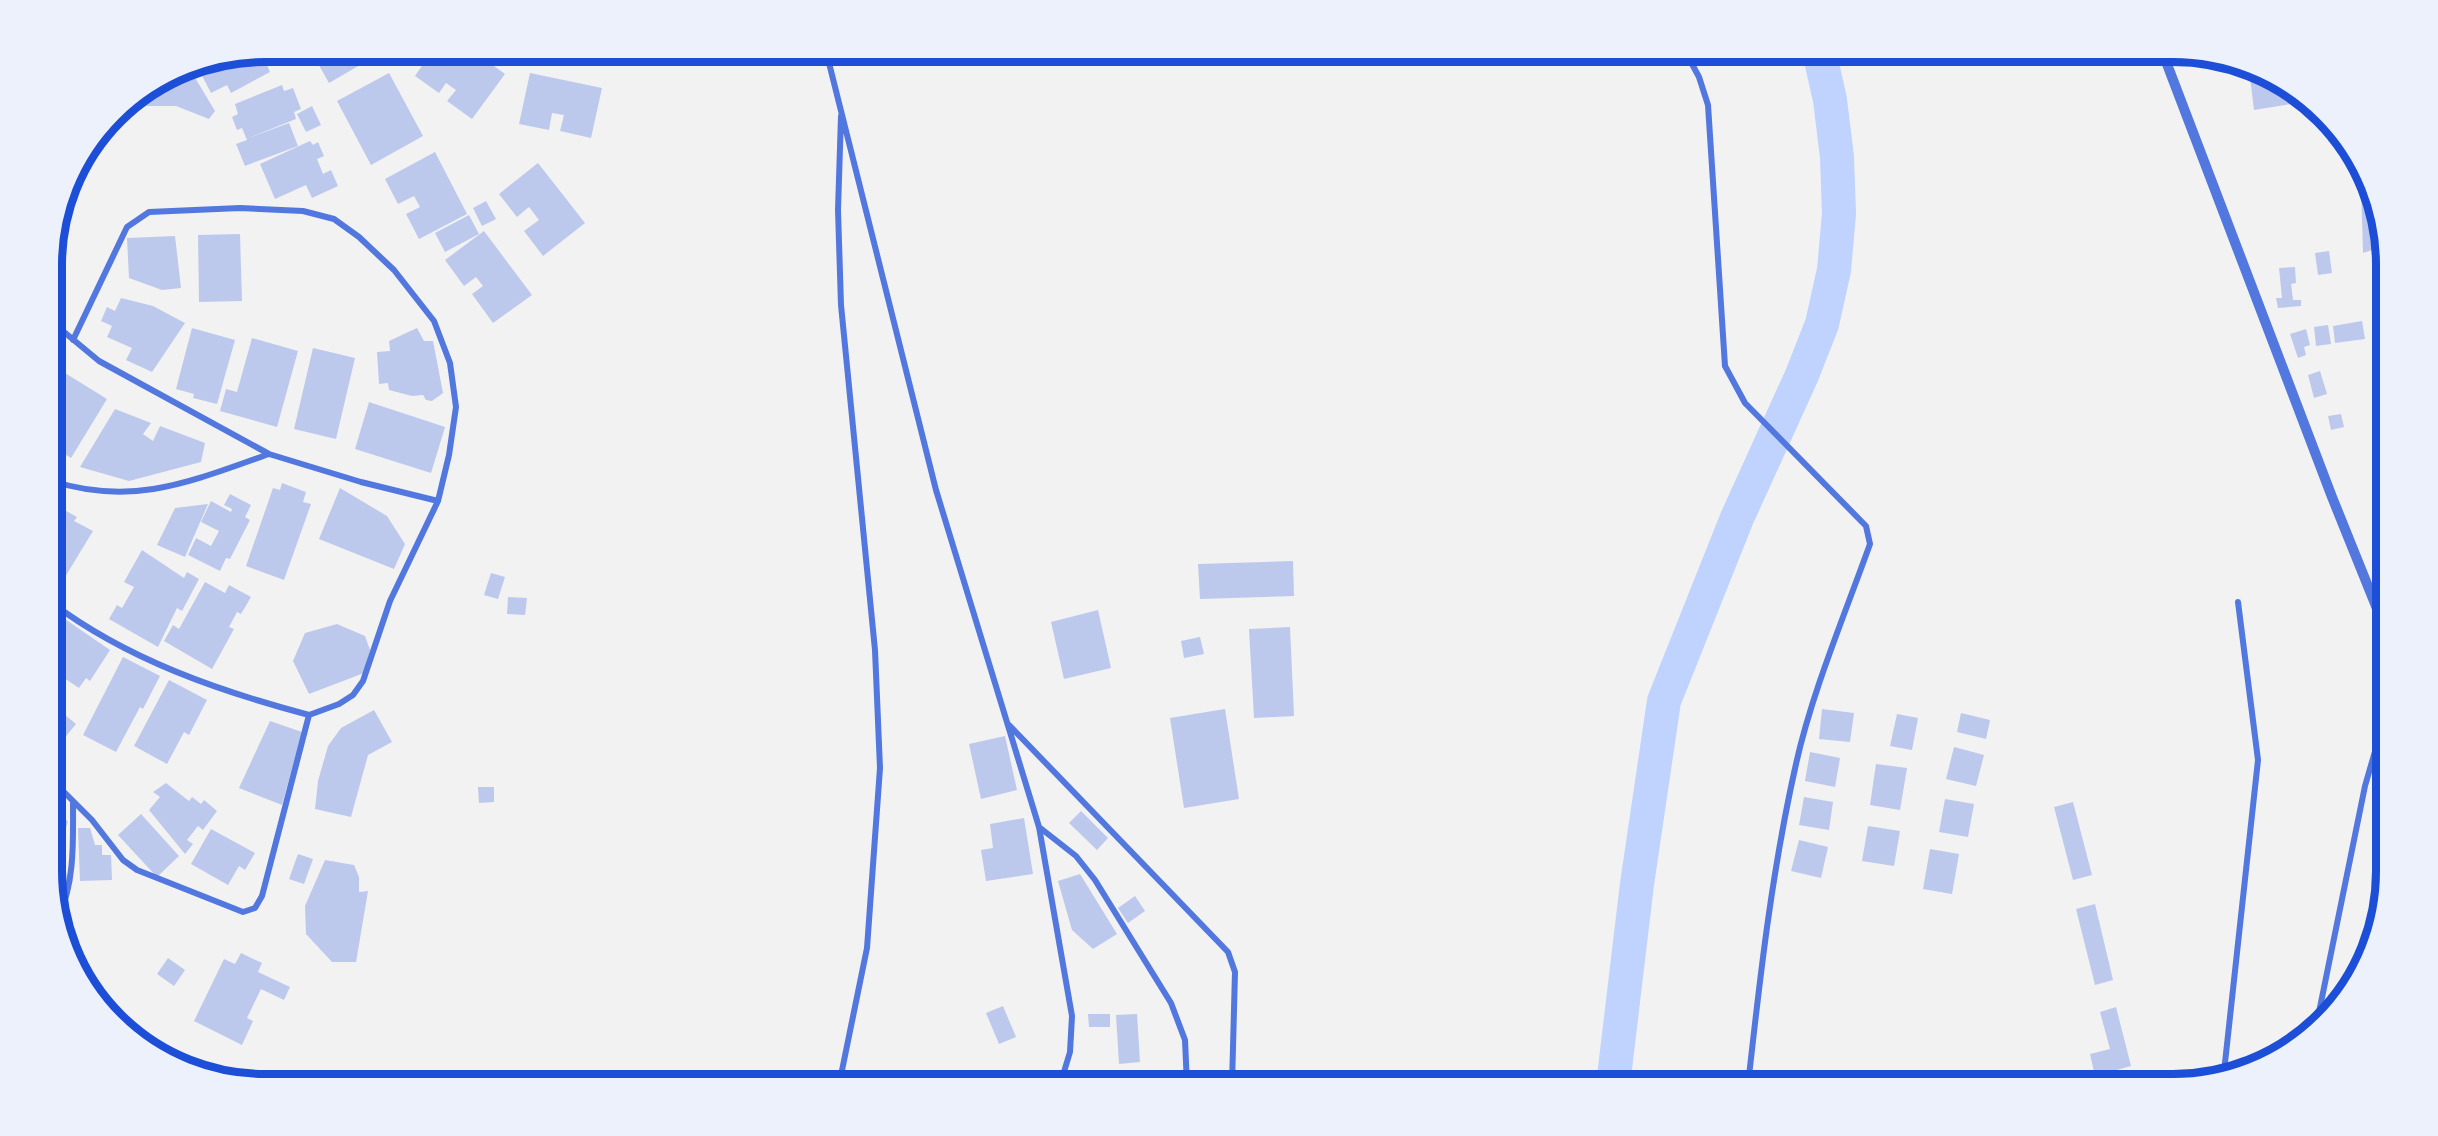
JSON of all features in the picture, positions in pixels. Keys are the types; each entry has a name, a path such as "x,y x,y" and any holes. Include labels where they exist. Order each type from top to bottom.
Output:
{"street":[{"path":"829,62 936,490 1039,827 1072,1016 1070,1053 1063,1074"},
{"path":"1691,62 1699,77 1708,105 1725,366 1745,403 1866,526 1870,544 1814,700 1796,764 1760,966 1749,1074"},
{"path":"2166,62 2376,606"},
{"path":"841,108 838,210 841,305 875,650 880,768 867,948 841,1074"},
{"path":"62,609 135,655 237,696 309,715 339,704 353,695 363,681 390,602 438,501 449,455 456,407 450,363 434,321 394,270 359,237 334,219 303,210 240,207 149,212 127,227 73,340"},
{"path":"62,331 99,362 269,454 361,482 438,501"},
{"path":"62,484 79,489 116,494 153,490 202,477 269,454"},
{"path":"2224,1068 2258,760 2238,602"},
{"path":"62,791 92,820 123,860 137,870 243,912 255,908 262,896 309,715"},
{"path":"1008,725 1228,952 1235,972 1232,1074"},
{"path":"2319,1013 2365,786 2376,746"},
{"path":"64,903 70,864 73,803"},
{"path":"1039,827 1076,856 1089,872 1171,1003 1185,1040 1187,1074"}],"building":[{"path":"268,62 266,63 270,72 231,93 227,85 211,93 200,72 225,65"},
{"path":"317,62 365,62 329,83"},
{"path":"425,62 488,62 505,74 472,119 447,101 456,90 446,83 439,93 415,76"},
{"path":"389,73 423,136 371,165 337,101"},
{"path":"530,73 602,88 591,138 560,131 564,115 552,113 549,130 519,124"},
{"path":"193,74 215,111 209,119 176,106 139,104 163,89"},
{"path":"2250,77 2297,103 2254,110"},
{"path":"282,85 284,91 293,88 301,109 294,112 296,119 251,137 289,123 298,146 245,166 236,144 247,140 242,128 237,130 232,117 238,114 235,104"},
{"path":"312,106 321,125 306,132 297,114"},
{"path":"310,141 313,145 318,142 324,156 317,159 323,174 331,170 338,186 312,198 306,185 275,199 260,164"},
{"path":"435,152 467,214 419,239 406,214 420,207 414,196 398,204 385,179"},
{"path":"538,163 585,223 543,256 524,231 539,220 529,207 517,217 499,194"},
{"path":"2361,187 2370,212 2375,249 2363,253"},
{"path":"486,201 496,219 482,226 473,208"},
{"path":"469,215 479,234 445,252 435,233"},
{"path":"484,231 532,295 493,323 472,294 483,286 476,277 464,286 445,260"},
{"path":"240,234 242,301 199,302 198,235"},
{"path":"175,236 181,288 162,290 129,278 127,238"},
{"path":"2329,251 2332,273 2318,275 2315,253"},
{"path":"2295,267 2296,283 2291,284 2293,300 2301,300 2301,306 2278,308 2276,298 2282,298 2279,268"},
{"path":"121,298 153,306 185,323 152,372 126,360 132,348 107,337 112,326 101,321 107,307 115,311"},
{"path":"2362,321 2365,339 2335,343 2333,326"},
{"path":"2328,325 2331,344 2316,346 2314,327"},
{"path":"192,328 235,340 217,404 193,398 194,394 176,389"},
{"path":"417,328 424,341 433,341 443,393 432,401 426,400 423,395 412,396 389,390 388,383 379,384 377,352 390,351 389,341"},
{"path":"2306,329 2310,345 2304,347 2306,355 2298,358 2290,334"},
{"path":"252,338 298,351 277,427 220,411 226,389 237,392"},
{"path":"313,348 355,358 336,439 294,429"},
{"path":"2320,371 2327,394 2314,398 2308,375"},
{"path":"65,373 107,399 71,458 62,452 62,378"},
{"path":"369,402 445,427 431,473 355,449"},
{"path":"115,409 151,423 143,434 153,441 160,426 205,443 201,462 129,481 80,467"},
{"path":"2341,414 2344,427 2331,430 2328,416"},
{"path":"282,483 306,492 303,502 311,504 284,580 246,566 273,488 280,490"},
{"path":"340,488 387,516 405,544 394,569 319,539"},
{"path":"230,494 251,505 245,517 250,520 230,559 226,558 220,571 188,555 196,538 211,546 219,531 201,522 211,501 231,512 232,509 224,505"},
{"path":"208,504 185,557 157,545 175,508"},
{"path":"62,509 77,517 74,521 93,531 65,577 62,575"},
{"path":"142,550 184,578 187,572 199,579 182,611 177,608 158,647 109,619 117,605 122,608 134,587 124,582"},
{"path":"1293,561 1294,596 1200,599 1198,564"},
{"path":"491,573 505,577 498,599 484,595"},
{"path":"205,582 225,593 229,585 251,597 241,614 237,612 229,627 234,629 212,669 164,641 173,625 179,629"},
{"path":"508,597 527,598 525,615 507,614"},
{"path":"1098,610 1111,668 1064,679 1051,622"},
{"path":"62,617 110,650 90,681 86,678 79,688 62,677"},
{"path":"337,624 365,636 370,650 364,673 309,694 293,661 305,633"},
{"path":"1290,627 1294,716 1254,718 1249,629"},
{"path":"1200,637 1204,654 1184,658 1181,641"},
{"path":"123,657 160,676 143,709 140,707 116,752 83,735"},
{"path":"169,680 207,700 189,735 184,732 167,764 134,746"},
{"path":"1225,709 1239,799 1184,808 1170,718"},
{"path":"1822,709 1854,713 1850,742 1819,739"},
{"path":"374,710 392,742 368,755 351,817 315,809 318,781 328,746 341,728"},
{"path":"62,712 76,724 62,741"},
{"path":"1961,713 1990,720 1986,739 1957,732"},
{"path":"1897,714 1918,718 1912,750 1890,746"},
{"path":"270,721 302,732 282,805 239,788"},
{"path":"1005,736 1017,790 981,799 969,744"},
{"path":"1954,747 1984,755 1976,786 1946,779"},
{"path":"1810,752 1840,758 1835,787 1805,781"},
{"path":"1876,764 1907,768 1900,810 1870,805"},
{"path":"166,783 189,801 192,797 201,804 204,800 217,811 203,830 198,826 187,840 193,844 185,854 149,810 160,797 153,792"},
{"path":"478,787 494,787 494,802 479,803"},
{"path":"1804,797 1833,802 1829,830 1799,825"},
{"path":"1945,799 1974,804 1968,837 1939,832"},
{"path":"2073,802 2092,875 2073,880 2054,807"},
{"path":"1081,811 1108,838 1097,850 1069,823"},
{"path":"141,814 179,856 157,877 118,835"},
{"path":"1024,818 1033,874 986,881 981,850 993,848 990,824"},
{"path":"62,819 68,821 62,842"},
{"path":"1868,826 1900,831 1894,866 1862,861"},
{"path":"78,828 90,828 95,845 102,845 102,855 111,855 112,880 80,881"},
{"path":"211,829 255,853 245,870 239,866 228,885 191,864"},
{"path":"1799,840 1828,847 1821,878 1791,871"},
{"path":"1930,849 1959,854 1952,894 1923,889"},
{"path":"298,854 313,859 304,884 289,879"},
{"path":"325,860 354,865 359,877 359,892 368,891 356,962 332,962 306,934 305,906"},
{"path":"1080,874 1117,934 1093,949 1072,930 1058,881"},
{"path":"1135,896 1145,911 1128,923 1118,908"},
{"path":"2095,904 2113,980 2095,985 2076,909"},
{"path":"241,953 262,963 258,972 290,987 284,1000 261,989 247,1018 253,1021 242,1045 194,1021 224,959 235,964"},
{"path":"168,958 185,970 174,986 157,974"},
{"path":"1003,1006 1016,1037 999,1044 986,1013"},
{"path":"2116,1007 2131,1066 2095,1074 2090,1054 2110,1049 2100,1012"},
{"path":"1088,1014 1110,1014 1110,1027 1089,1027"},
{"path":"1137,1014 1140,1062 1119,1064 1116,1015"}],"waterway":[{"path":"1614,1074 1637,884 1664,701 1737,518 1802,375 1822,324 1834,270 1839,214 1837,157 1830,100 1821,62"}]}
